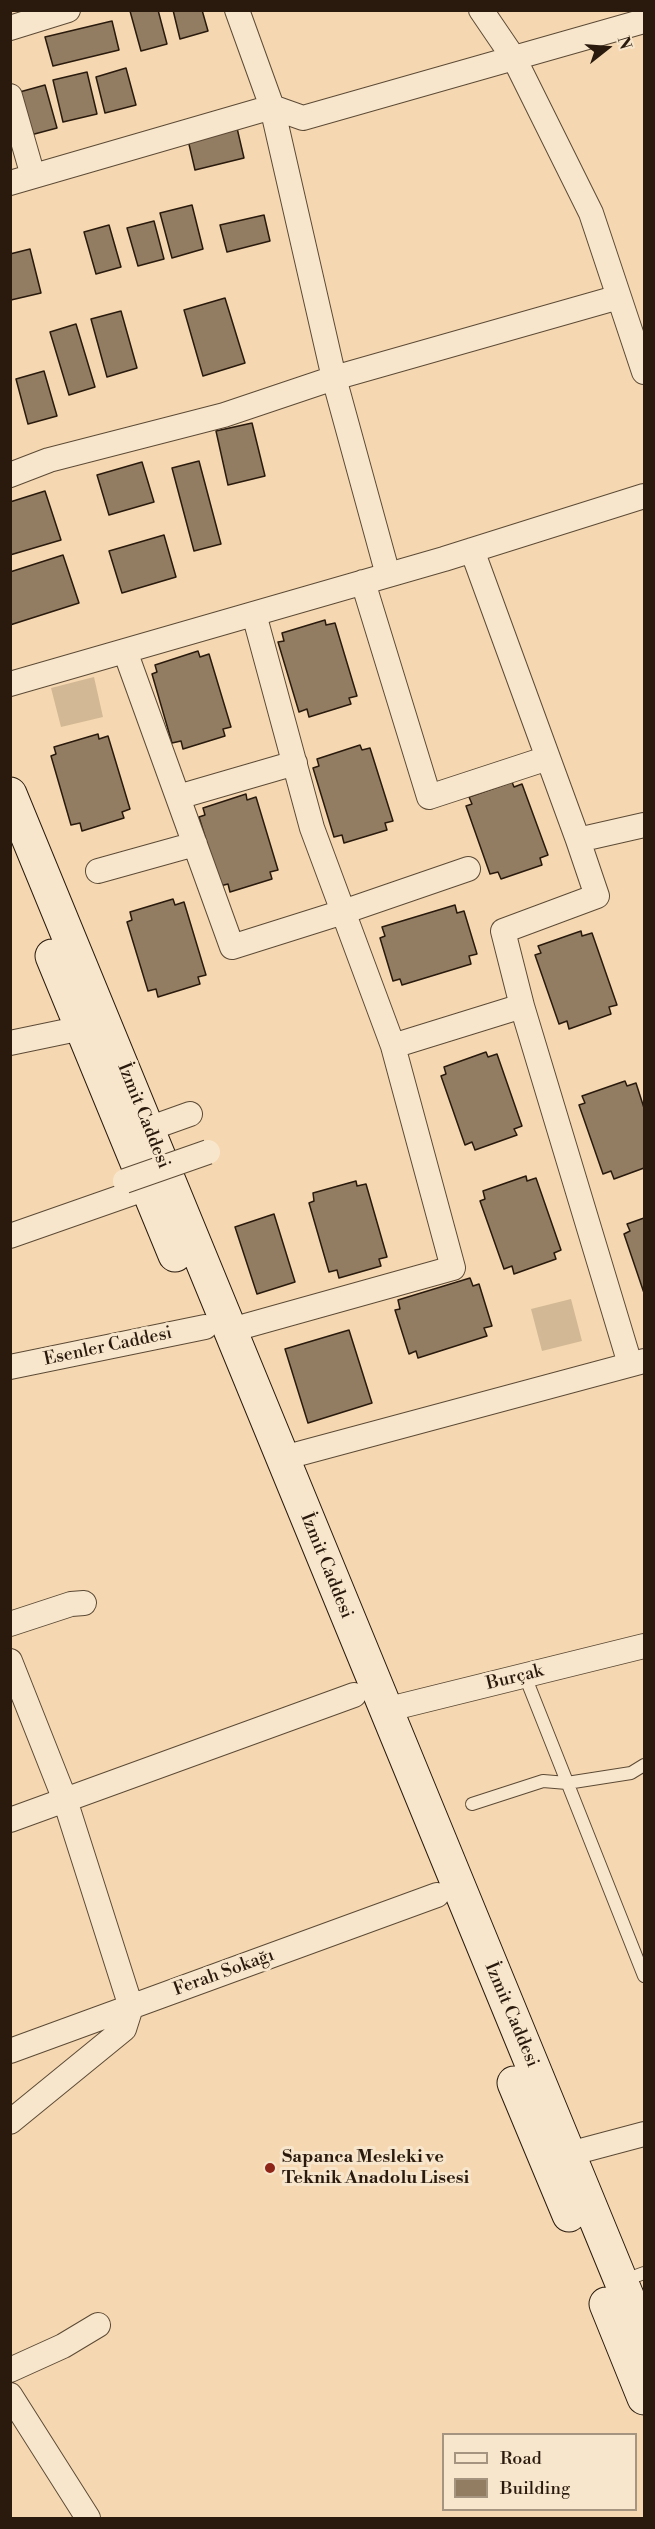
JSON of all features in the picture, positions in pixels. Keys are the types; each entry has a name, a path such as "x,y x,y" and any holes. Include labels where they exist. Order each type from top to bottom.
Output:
{"main road":[{"name":"İzmit Caddesi","path":"10,794 148,1129 218,1328 354,1695 645,2398"},
{"name":"İzmit Caddesi","path":"10,854 82,1028 136,1184 218,1328 283,1458 569,2154 633,2277 645,2337"}],"street":[{"path":"10,28 68,10"},
{"path":"237,10 272,107 334,378 388,575"},
{"path":"481,10 515,60 591,213 645,372"},
{"path":"10,96 22,180 272,107 303,118 515,60 645,21"},
{"path":"10,475 49,460 224,415 334,378 619,297"},
{"path":"10,684 388,575 645,496"},
{"path":"283,1458 637,1362 522,1006 503,931 597,896 472,550"},
{"path":"363,582 429,797 548,758"},
{"path":"254,614 312,828 393,1046 522,1006"},
{"path":"125,651 232,947 468,869"},
{"path":"178,797 295,764"},
{"path":"578,840 645,825"},
{"path":"98,871 195,844"},
{"path":"10,1042 82,1028"},
{"name":"Esenler Caddesi","path":"10,1367 218,1328 453,1268 393,1046"},
{"path":"148,1129 190,1113"},
{"path":"10,1236 65,1206 136,1184 208,1152"},
{"path":"10,1624 71,1604 84,1603"},
{"name":"Burçak","path":"385,1710 645,1646"},
{"path":"10,1661 65,1800 131,2007 124,2029 10,2122"},
{"path":"10,1820 354,1695"},
{"name":"Ferah Sokağı","path":"10,2051 437,1895"},
{"path":"569,2154 645,2134"},
{"path":"10,2370 63,2346 98,2325"},
{"path":"10,2395 88,2518"}],"lane":[{"path":"525,1676 645,1976"},
{"path":"472,1804 543,1781 567,1783 631,1773 645,1765"}],"shaded area":[{"path":"94,677 103,717 61,727 51,688"},
{"path":"571,1299 582,1341 542,1351 531,1309"}],"building":[{"path":"158,10 167,44 141,51 130,11"},
{"path":"173,10 202,10 208,31 180,39"},
{"path":"112,21 119,50 53,66 45,37"},
{"path":"126,68 136,105 105,113 96,77"},
{"path":"87,72 97,114 63,122 53,80"},
{"path":"45,85 57,128 27,136 16,93"},
{"path":"237,128 244,158 195,170 188,140"},
{"path":"192,205 203,249 172,258 160,213"},
{"path":"264,215 270,241 227,252 220,225"},
{"path":"154,221 164,259 138,266 127,228"},
{"path":"109,225 121,267 96,274 84,232"},
{"path":"30,249 41,293 11,300 10,254"},
{"path":"225,298 245,363 203,376 184,310"},
{"path":"121,311 137,368 107,377 91,319"},
{"path":"76,324 95,387 69,395 50,332"},
{"path":"44,371 57,416 28,424 16,379"},
{"path":"252,423 265,476 228,485 216,431"},
{"path":"199,461 221,544 194,551 172,468"},
{"path":"142,462 154,502 109,515 97,475"},
{"path":"45,491 61,540 10,555 10,502"},
{"path":"164,535 176,577 122,593 109,551"},
{"path":"63,555 79,603 10,625 10,572"},
{"path":"325,620 326,625 335,623 357,696 349,698 351,704 309,717 307,709 299,712 278,642 284,641 282,633"},
{"path":"198,651 200,657 209,654 231,727 223,729 225,736 183,749 181,741 172,743 152,674 157,672 155,665"},
{"path":"98,734 99,739 108,736 130,809 122,812 124,818 82,831 80,823 71,825 51,756 56,754 54,747"},
{"path":"360,745 362,750 370,748 393,821 385,823 387,830 344,843 342,835 334,837 313,768 319,766 317,759"},
{"path":"512,782 514,787 522,784 548,855 540,858 542,865 501,879 498,872 490,874 466,806 472,804 469,797"},
{"path":"246,794 247,800 256,797 278,870 270,872 272,879 230,892 228,884 220,886 199,817 205,815 203,808"},
{"path":"173,899 175,905 184,902 206,975 198,977 200,984 158,997 156,989 148,991 127,922 132,920 130,912"},
{"path":"455,905 457,913 464,911 477,954 469,956 471,964 402,985 400,979 393,981 380,938 385,936 382,927"},
{"path":"581,931 582,936 592,933 617,1005 609,1007 611,1014 569,1029 567,1021 559,1024 535,955 541,953 538,946"},
{"path":"486,1052 488,1057 497,1054 522,1126 514,1129 517,1135 475,1150 472,1142 465,1145 441,1076 446,1074 444,1067"},
{"path":"625,1081 627,1086 636,1083 644,1108 644,1168 614,1179 611,1171 603,1174 579,1105 585,1103 582,1096"},
{"path":"526,1176 527,1181 536,1178 561,1250 554,1253 556,1259 514,1274 512,1266 504,1269 480,1201 485,1199 483,1191"},
{"path":"356,1181 357,1186 366,1184 387,1257 379,1259 381,1266 339,1278 337,1270 329,1272 309,1203 314,1201 313,1193"},
{"path":"274,1214 295,1282 257,1294 235,1227"},
{"path":"644,1218 644,1293 624,1234 630,1231 627,1224"},
{"path":"470,1278 473,1286 479,1284 492,1326 484,1328 487,1336 418,1358 416,1351 409,1354 395,1310 400,1309 398,1300"},
{"path":"349,1330 372,1403 308,1423 285,1349"}],"place":[{"name":"Sapanca Mesleki ve Teknik Anadolu Lisesi","path":"270,2168"}]}
